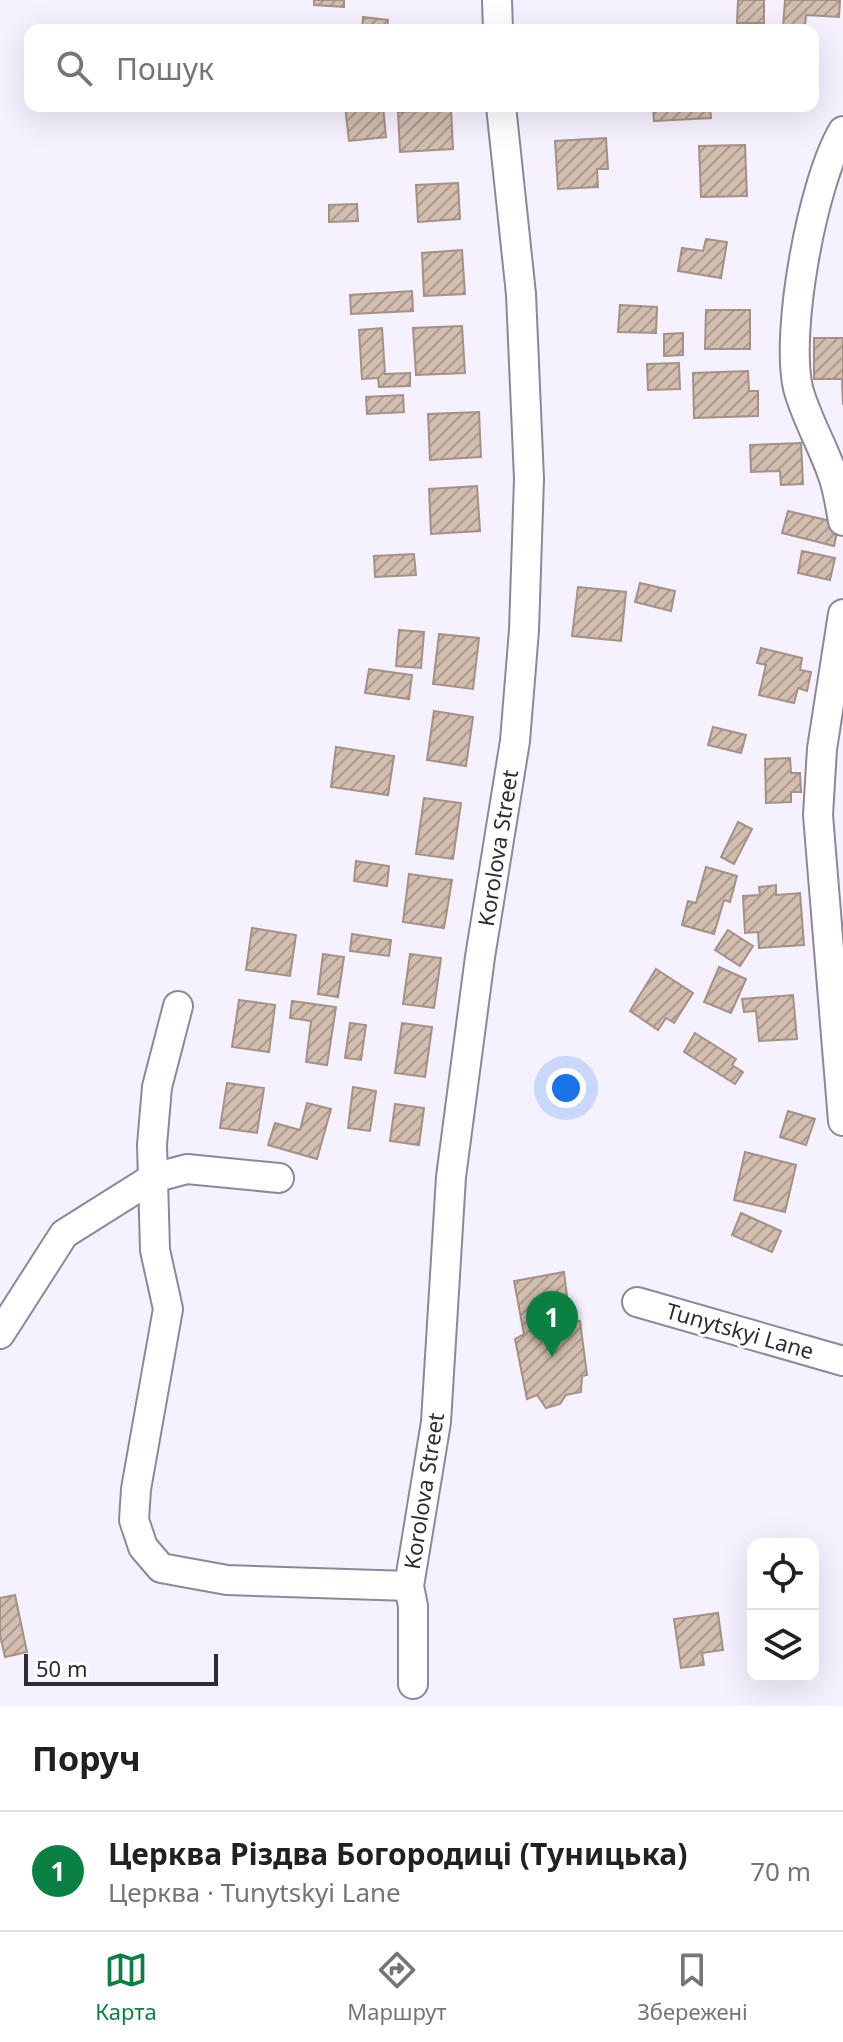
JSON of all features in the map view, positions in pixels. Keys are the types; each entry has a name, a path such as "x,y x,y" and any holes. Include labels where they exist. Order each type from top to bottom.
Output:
{"street":[{"path":"497,0 498,24"},
{"name":"Korolova Street","path":"413,1684 413,1606 409,1586 436,1422 451,1177 480,957 515,741 524,630 529,479 521,294 502,112"},
{"path":"843,131 822,183 802,282 793,352 810,424 838,473 843,521"},
{"path":"843,614 822,749 818,815 843,1121"},
{"name":"Korolova Street","path":"178,1006 157,1087 153,1178 155,1250 168,1309 136,1489 134,1520 143,1547 161,1568 227,1580 409,1586"},
{"path":"0,1334 64,1234 153,1178 187,1169 279,1178"},
{"name":"Tunytskyi Lane","path":"637,1302 843,1361"}],"building":[{"path":"314,0 344,0 344,7 314,5"},
{"path":"738,0 764,0 764,23 737,23"},
{"path":"785,0 840,0 839,17 806,15 805,24 783,24"},
{"path":"363,17 388,20 388,24 362,24"},
{"path":"346,112 384,112 386,137 349,141"},
{"path":"398,112 451,112 453,149 400,152"},
{"path":"653,112 710,112 711,118 654,121"},
{"path":"606,138 608,169 597,169 598,187 558,189 555,141"},
{"path":"745,145 747,196 701,197 699,146"},
{"path":"458,183 460,219 418,222 416,185"},
{"path":"357,204 358,221 329,222 329,205"},
{"path":"706,239 727,242 721,278 678,271 682,248 703,251"},
{"path":"462,250 465,294 424,296 422,253"},
{"path":"412,291 413,311 351,314 350,295"},
{"path":"620,305 657,307 656,333 618,332"},
{"path":"706,310 750,310 750,349 705,349"},
{"path":"462,326 465,373 416,375 413,328"},
{"path":"382,328 385,374 410,373 410,386 379,387 378,378 362,379 359,330"},
{"path":"683,333 683,355 664,356 664,334"},
{"path":"814,338 843,338 843,405 842,379 814,379"},
{"path":"679,363 680,389 648,390 647,364"},
{"path":"748,371 749,391 758,391 758,416 694,418 693,373"},
{"path":"403,395 404,412 367,414 366,397"},
{"path":"479,412 481,457 430,460 428,414"},
{"path":"801,443 803,484 781,485 780,471 751,472 750,445"},
{"path":"477,486 480,531 431,534 429,489"},
{"path":"788,511 839,523 834,546 782,533"},
{"path":"802,551 835,558 830,580 798,573"},
{"path":"414,554 416,575 375,577 374,556"},
{"path":"640,583 675,591 671,611 635,602"},
{"path":"578,587 626,592 621,641 572,636"},
{"path":"399,630 424,632 421,668 396,666"},
{"path":"439,634 479,638 473,689 433,684"},
{"path":"761,648 802,658 800,670 811,672 807,691 798,688 794,703 759,695 766,665 757,663"},
{"path":"369,669 412,675 409,699 365,693"},
{"path":"434,711 473,717 466,766 427,760"},
{"path":"713,727 746,735 741,753 708,745"},
{"path":"336,747 394,756 388,795 331,787"},
{"path":"790,758 791,773 800,773 801,792 791,792 791,802 766,803 765,759"},
{"path":"424,798 461,803 453,859 416,854"},
{"path":"738,822 752,829 734,864 721,857"},
{"path":"356,861 389,866 387,886 354,881"},
{"path":"706,867 737,876 730,902 724,900 714,934 682,925 688,901 696,903"},
{"path":"409,874 452,880 444,928 403,922"},
{"path":"776,885 776,895 800,893 804,945 759,948 758,932 745,933 743,896 760,895 759,887"},
{"path":"252,928 296,935 290,976 246,970"},
{"path":"728,930 753,946 740,966 715,950"},
{"path":"352,934 391,940 389,956 350,951"},
{"path":"323,954 344,957 338,997 318,994"},
{"path":"410,954 441,958 434,1008 403,1004"},
{"path":"719,967 746,979 731,1013 704,1002"},
{"path":"656,969 693,993 674,1023 666,1018 658,1030 630,1011"},
{"path":"793,995 797,1039 759,1041 756,1011 744,1012 742,999"},
{"path":"239,1000 275,1005 269,1052 232,1047"},
{"path":"292,1001 336,1007 327,1065 306,1062 311,1021 290,1018"},
{"path":"350,1023 366,1025 361,1060 345,1058"},
{"path":"402,1023 432,1027 425,1077 395,1073"},
{"path":"695,1033 736,1059 732,1065 743,1072 735,1084 684,1052"},
{"path":"227,1083 264,1088 257,1133 220,1128"},
{"path":"353,1087 376,1091 370,1131 348,1128"},
{"path":"307,1103 331,1109 317,1159 268,1145 275,1123 300,1130"},
{"path":"395,1104 424,1108 419,1145 390,1141"},
{"path":"788,1111 815,1119 806,1145 780,1137"},
{"path":"745,1152 796,1165 785,1212 734,1200"},
{"path":"741,1213 781,1231 772,1252 732,1235"},
{"path":"564,1272 570,1320 580,1321 587,1375 582,1376 581,1392 566,1395 560,1404 546,1408 537,1395 527,1399 515,1339 524,1334 514,1281"},
{"path":"15,1595 27,1652 5,1657 0,1635 0,1598"},
{"path":"718,1613 723,1650 702,1653 704,1665 681,1668 674,1619"}],"place":[{"name":"Церква Різдва Богородиці (Туницька)","path":"552,1357"}]}
